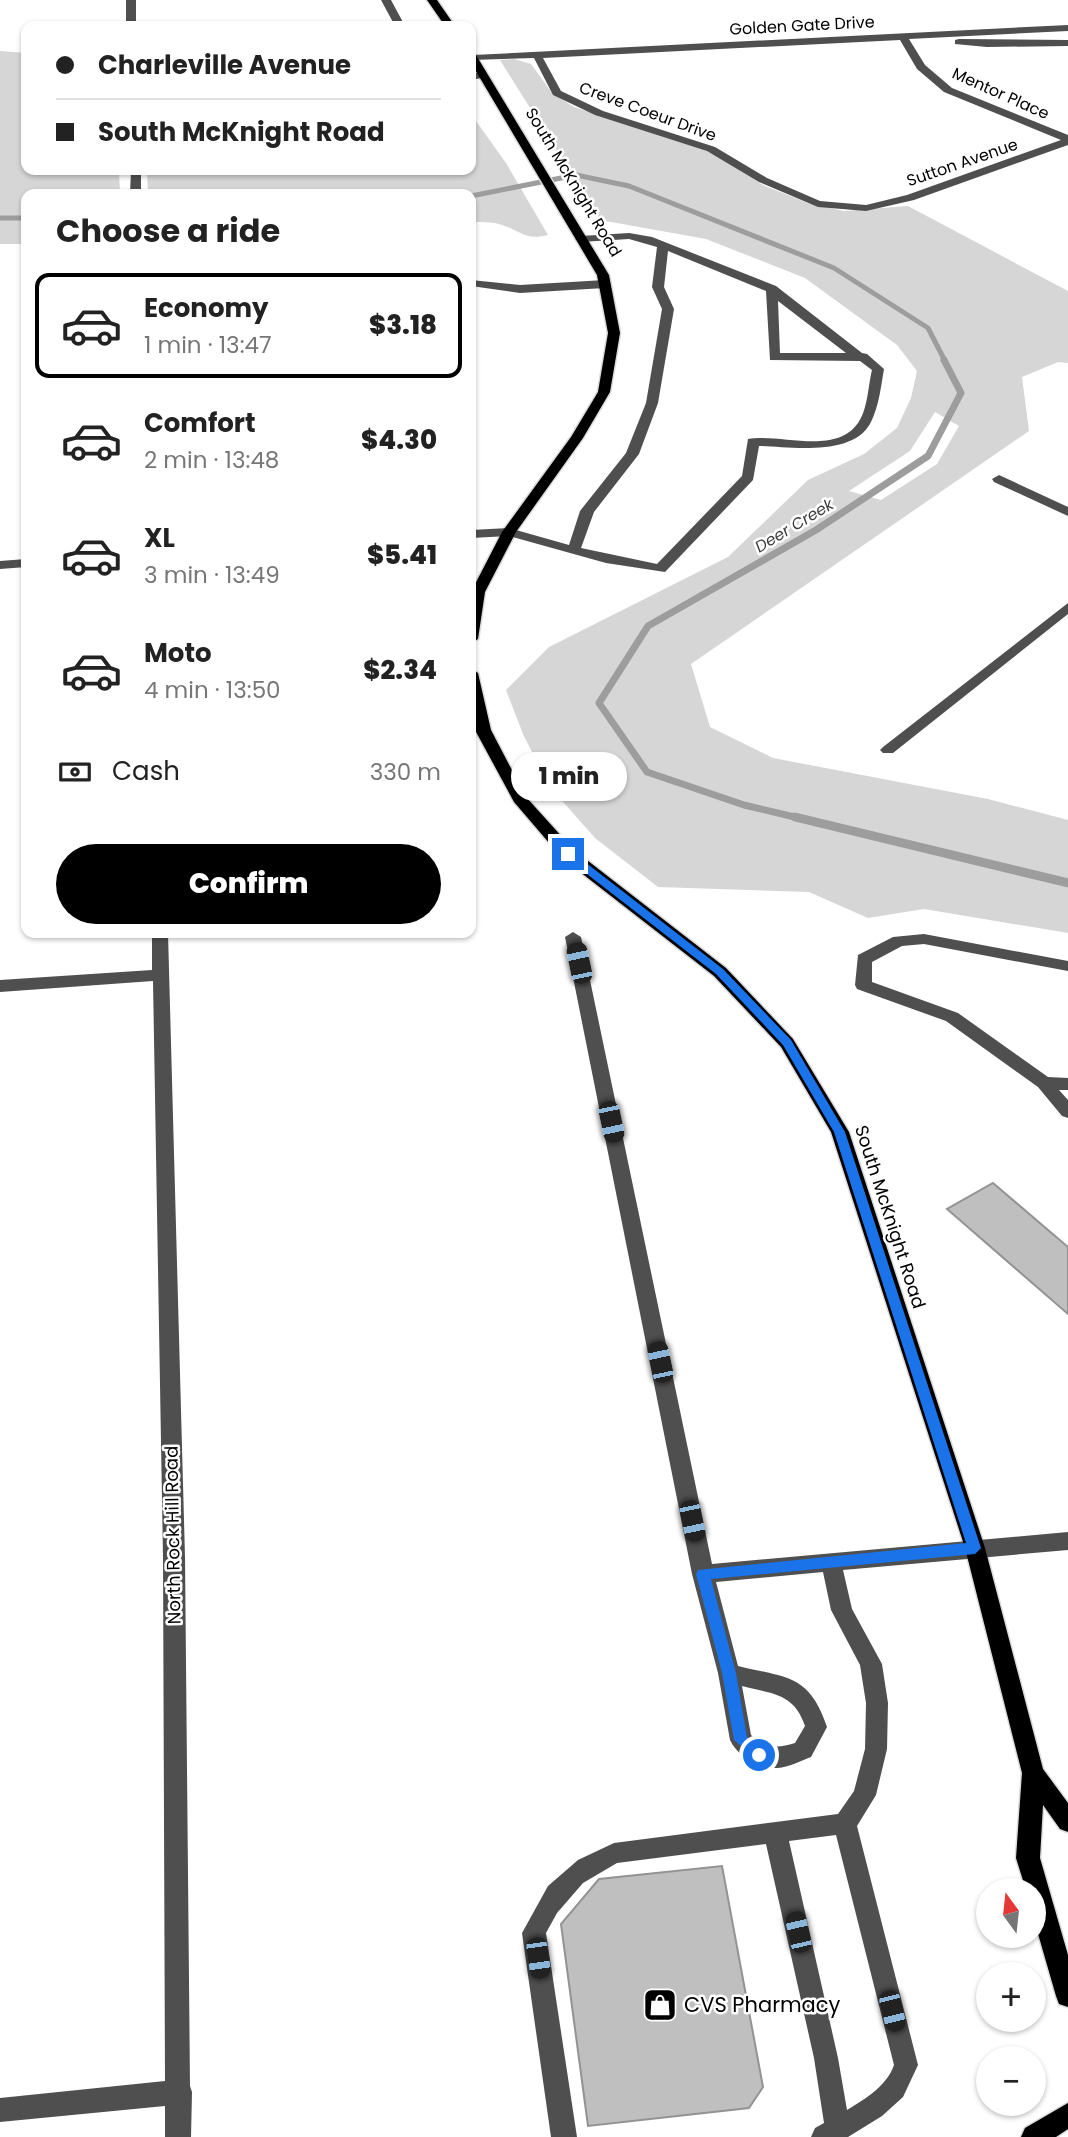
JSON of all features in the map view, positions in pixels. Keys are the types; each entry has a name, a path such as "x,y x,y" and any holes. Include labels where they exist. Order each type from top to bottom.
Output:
{"main road":[{"path":"432,0 447,21"},
{"name":"South McKnight Road","path":"476,64 603,275 614,333 604,392 577,438 509,532 478,592 476,605"},
{"name":"South McKnight Road","path":"476,699 482,730 519,799 568,854 729,982 787,1043 840,1132 975,1548 1033,1773 1028,1858 1068,1996"},
{"name":"South McKnight Road","path":"1033,1773 1068,1822"},
{"path":"1034,2137 1068,2115"}],"street":[{"path":"131,0 131,21"},
{"path":"386,0 397,21"},
{"name":"Golden Gate Drive","path":"537,55 1068,28"},
{"path":"953,33 960,42 970,44 1068,44"},
{"name":"Mentor Place","path":"901,35 921,67 948,90 1068,140"},
{"path":"476,57 537,55"},
{"name":"Creve Coeur Drive","path":"537,55 557,93 599,113 711,149 763,180 818,204 866,208"},
{"path":"476,76 483,75"},
{"name":"Sutton Avenue","path":"866,208 910,198 1068,140"},
{"path":"581,239 629,236 663,245 773,291 859,357"},
{"path":"573,550 579,540 587,511 632,454 652,403 668,309 658,287 663,245"},
{"path":"476,284 520,289 605,284"},
{"path":"476,534 509,532 573,550 660,569 748,477 753,442 826,443 844,440 864,425 878,369 863,357 774,357 773,291"},
{"path":"999,479 1068,512"},
{"path":"0,565 21,563"},
{"path":"888,750 1068,607"},
{"path":"573,937 703,1574 729,1673"},
{"name":"North Rock Hill Road","path":"160,938 174,1557 180,2092 178,2137"},
{"path":"1068,965 924,939 899,941 864,960 863,985 952,1017 1044,1083 1068,1112"},
{"path":"0,986 161,975"},
{"path":"1044,1083 1068,1084"},
{"path":"703,1574 1068,1541"},
{"path":"564,2137 534,1933 546,1904 566,1882 583,1869 614,1853 845,1824 865,1796 876,1749 877,1703 871,1664 842,1610 831,1562"},
{"path":"831,2133 884,2098 904,2078 906,2065 845,1824"},
{"path":"775,1832 827,2058 831,2133"},
{"path":"0,2110 180,2092"}],"shaded area":[{"path":"0,51 21,53 21,175 119,175 120,189 21,189 21,244 0,244"},
{"path":"514,59 531,64 552,93 574,107 699,147 765,186 808,203 844,211 908,206 1068,291 1068,363 1058,362 1022,377 1029,431 691,664 710,727 773,758 988,799 1068,820 1068,933 924,909 868,918 809,892 658,887 595,838 549,786 523,734 506,690 549,647 728,557 808,480 864,454 897,428 911,398 917,371 897,345 805,278 706,239 600,220 500,60","holes":["935,412 959,426 937,464 881,500 849,491 910,451"]},
{"path":"476,121 506,163 548,235 527,236 499,224 476,222 476,189 148,189 147,175 476,175"}],"building":[{"path":"993,1183 1068,1247 1068,1314 947,1209"},
{"name":"CVS Pharmacy","path":"722,1866 763,2087 749,2108 588,2126 561,1924 599,1879"}],"waterway":[{"name":"Deer Creek","path":"476,195 576,175 629,186 834,268 928,328 945,361"},
{"name":"Deer Creek","path":"0,218 21,218"},
{"name":"Deer Creek","path":"803,819 744,805 647,772 599,703 648,626 816,530 928,456 961,393 944,360"},
{"name":"Deer Creek","path":"795,817 1068,883"}],"place":[{"name":"CVS Pharmacy","path":"660,2005"}],"route":[{"path":"568,854 720,972 787,1043 840,1132 975,1548 703,1574 729,1673 735,1720 741,1740 759,1755"}]}
